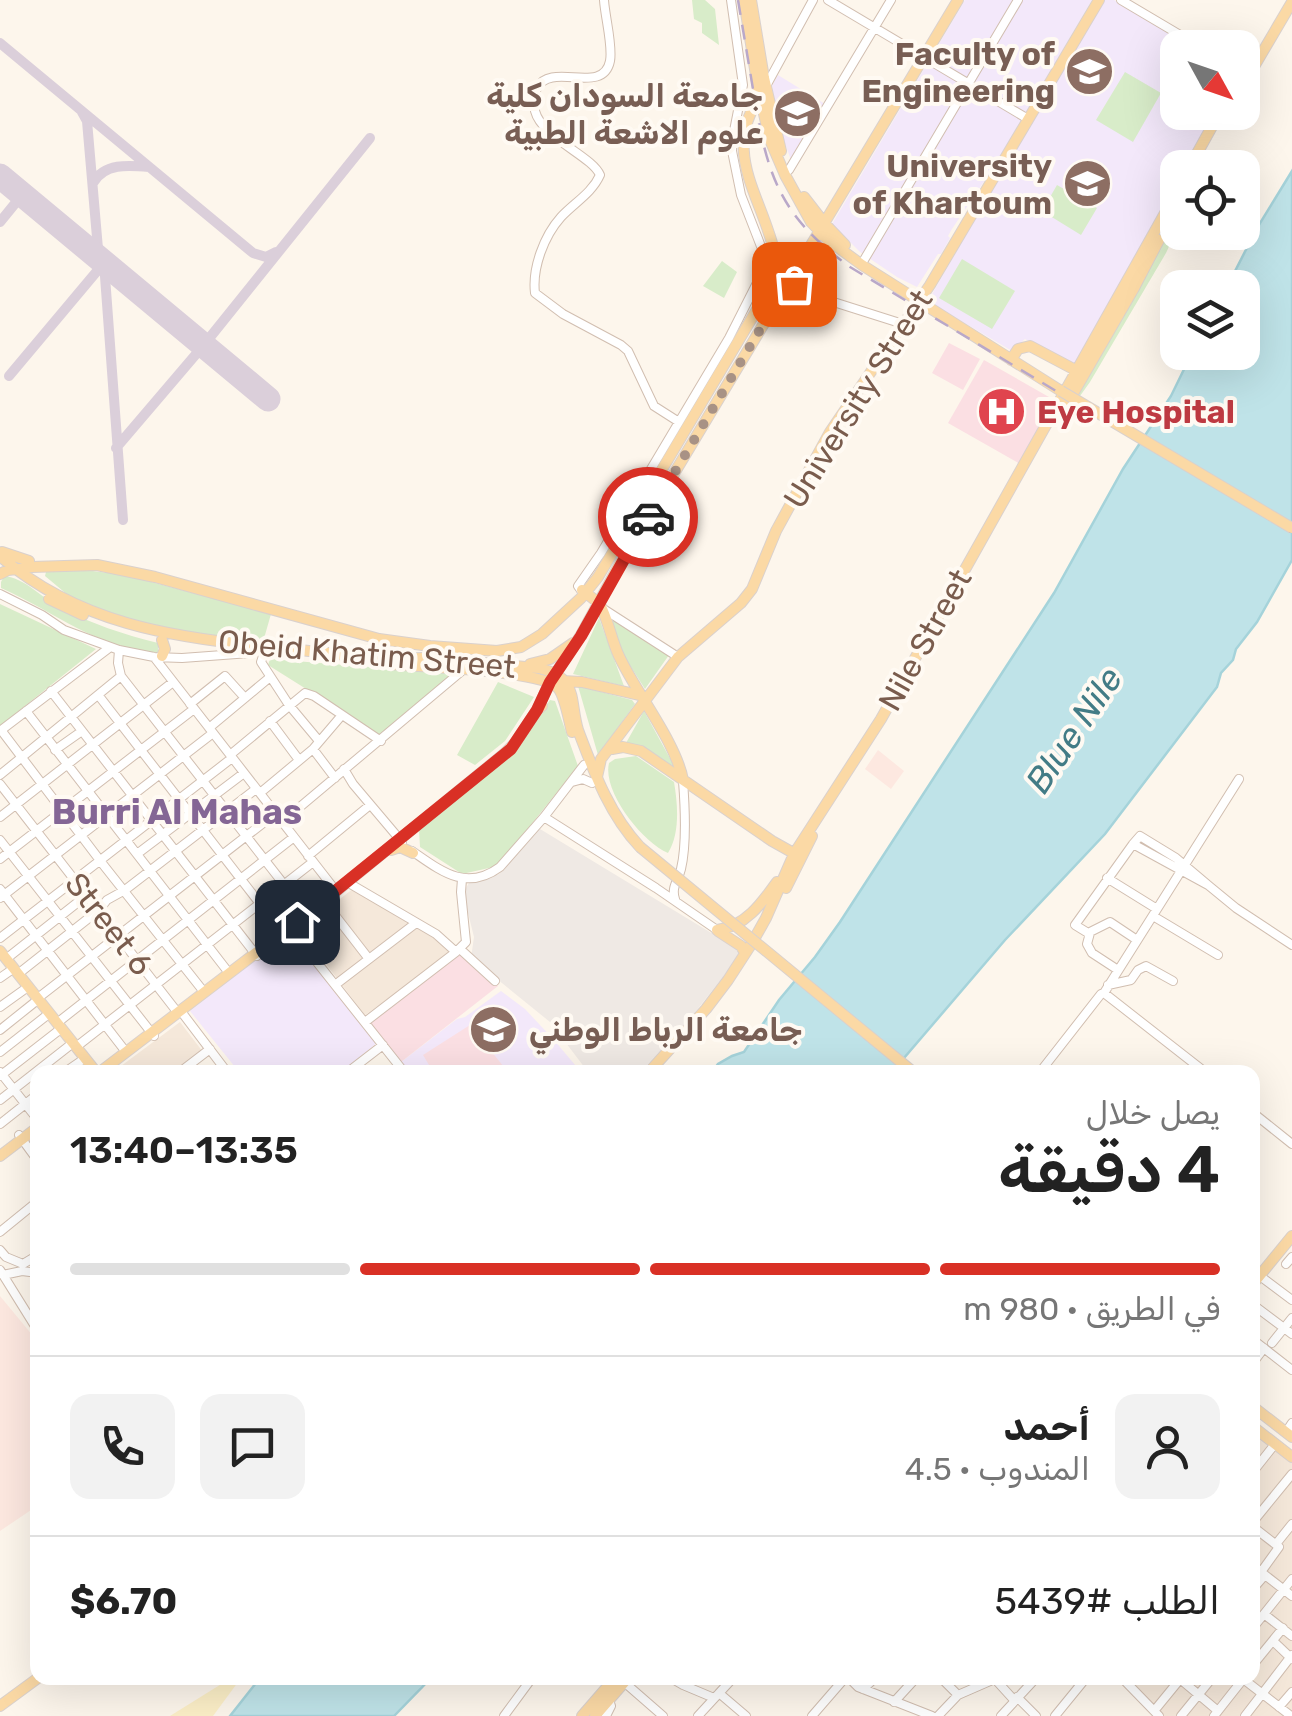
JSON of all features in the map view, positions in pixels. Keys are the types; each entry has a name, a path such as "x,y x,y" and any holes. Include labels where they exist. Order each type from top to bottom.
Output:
{"main road":[{"path":"747,0 766,125 809,220 822,233 1062,390 1292,526"},
{"path":"108,1065 292,927 511,749 557,681 621,562 822,233 958,0"},
{"name":"University Street","path":"594,780 600,762 642,699 678,657 742,603 752,589 812,463 848,403 930,285 1099,0"},
{"path":"1260,47 1289,1"},
{"path":"758,88 789,170 822,233 1011,358"},
{"path":"4,564 87,565 124,570 380,634 497,646 528,638 603,569 762,292 769,272 767,244 744,186 737,148 743,116 758,88"},
{"name":"Nile Street","path":"655,1065 706,1010 766,918 786,869 881,719 1080,373 1160,224"},
{"name":"Nile Street","path":"1080,373 1134,288 1160,238"},
{"path":"930,285 932,306"},
{"path":"1011,358 1020,348 1034,346 1080,373"},
{"path":"4,564 99,559 156,571 379,639 470,650 512,650 542,634 598,568 725,355"},
{"name":"Obeid Khatim Street","path":"4,564 74,604 120,622 181,637 539,668 557,681 576,709 578,730 594,780"},
{"name":"Obeid Khatim Street","path":"4,564 36,590 71,610 162,640 250,653 515,674 557,681"},
{"path":"40,586 39,576 45,566"},
{"path":"582,590 600,606 612,641 684,781"},
{"path":"510,666 550,659 581,636"},
{"path":"379,639 374,641 374,647 393,658"},
{"path":"158,657 166,649 162,640"},
{"path":"557,681 642,699"},
{"name":"Obeid Khatim Street","path":"557,681 584,765 638,849"},
{"path":"607,752 617,747 634,748 797,855"},
{"path":"413,853 410,838 415,827"},
{"path":"382,854 400,847 413,853"},
{"path":"638,849 898,1065"},
{"path":"638,849 904,1065"},
{"name":"Nile Street","path":"664,1065 738,977 772,917 797,855"},
{"path":"718,930 728,929 748,916 786,869"},
{"path":"718,930 738,943 745,953"},
{"path":"180,1013 256,955"},
{"path":"6,965 58,1027"},
{"path":"6,965 91,1065"},
{"path":"108,1065 153,1035"},
{"path":"73,1046 88,1065"},
{"path":"0,1153 30,1129"},
{"path":"1260,1268 1292,1226"},
{"path":"1260,1270 1292,1236"},
{"path":"1260,1421 1291,1441"},
{"path":"1260,1426 1275,1444 1291,1441"},
{"path":"0,1698 30,1679"},
{"path":"0,1706 30,1681"},
{"path":"582,1716 616,1685"},
{"path":"595,1716 618,1685"}],"street":[{"path":"604,0 611,57 607,69 596,77 545,80 536,90 534,109 540,122 575,154 596,167 600,175 550,232 538,261 535,294 628,351 654,406 681,423"},
{"path":"730,0 758,88"},
{"path":"758,88 814,0"},
{"path":"828,0 1028,119"},
{"path":"789,170 891,0"},
{"path":"864,260 1018,0"},
{"path":"1121,0 1172,30"},
{"path":"794,274 794,284 802,292"},
{"path":"779,298 802,292 903,324"},
{"path":"0,594 64,630 109,648 182,658 250,653"},
{"path":"600,606 678,657"},
{"path":"109,648 0,730 204,992"},
{"path":"120,650 122,676 284,886 292,927"},
{"path":"264,654 261,662 270,678 335,778"},
{"path":"158,657 322,873 436,934 495,981"},
{"path":"0,816 144,705 171,677 172,664 182,658"},
{"path":"282,822 463,670"},
{"path":"0,775 122,676"},
{"path":"0,859 165,731 226,676 245,698"},
{"path":"126,1052 1,894 30,876 184,756 270,678"},
{"path":"51,692 256,955"},
{"path":"0,938 203,781 304,693 381,741"},
{"path":"99,696 260,904 292,927 399,1065"},
{"path":"26,711 229,973"},
{"path":"6,965 48,950 107,900 299,760 342,715"},
{"path":"270,721 299,760"},
{"path":"56,750 82,730"},
{"path":"344,769 413,853 462,879 497,869 584,765"},
{"path":"137,854 244,773"},
{"path":"1045,1065 1106,989 1239,778"},
{"path":"572,782 594,780"},
{"path":"677,902 672,888 682,864 684,781"},
{"name":"Street 6","path":"0,784 222,1065"},
{"path":"48,1065 284,886 370,805"},
{"path":"0,1030 276,814"},
{"path":"544,817 718,930"},
{"path":"1090,932 1075,922 1140,836 1292,945"},
{"path":"30,1110 1,1074 110,980 294,838"},
{"path":"0,840 153,1035"},
{"path":"1107,878 1218,956"},
{"path":"365,1022 466,942 462,879"},
{"path":"6,965 35,934 87,895"},
{"path":"324,901 370,958"},
{"path":"335,985 416,922"},
{"path":"1118,970 1091,952 1086,944 1090,932 1110,922 1138,940"},
{"path":"1106,989 1131,980 1146,966 1173,981"},
{"path":"1106,989 1197,1065"},
{"path":"0,1007 25,990"},
{"path":"0,1052 46,1016"},
{"path":"357,1065 383,1045"},
{"path":"190,1065 210,1050"},
{"path":"74,1065 81,1060"},
{"path":"0,1100 30,1078"},
{"path":"0,1124 30,1100"},
{"path":"1260,1118 1292,1144"},
{"path":"19,1138 30,1152"},
{"path":"30,1207 0,1233 4,1240 0,1248 6,1257 23,1264 30,1260"},
{"path":"2,1272 30,1272"},
{"path":"2,1272 30,1311"},
{"path":"1260,1280 1292,1300"},
{"path":"1260,1310 1288,1331"},
{"path":"1260,1355 1288,1331 1292,1318"},
{"path":"1260,1342 1292,1370"},
{"path":"1260,1463 1275,1444"},
{"path":"1260,1514 1292,1474"},
{"path":"1282,1486 1292,1494"},
{"path":"1276,1544 1292,1524"},
{"path":"1260,1531 1279,1549 1260,1578"},
{"path":"1260,1571 1288,1593"},
{"path":"1260,1619 1288,1593 1292,1579"},
{"path":"1264,1614 1292,1636"},
{"path":"1260,1656 1283,1628"},
{"path":"1246,1716 1291,1657 1273,1641"},
{"path":"504,1716 527,1685"},
{"path":"629,1685 663,1716"},
{"path":"682,1685 717,1696 746,1716"},
{"path":"698,1716 727,1685"},
{"path":"815,1715 842,1685"},
{"path":"858,1685 898,1707 935,1716 958,1696 981,1685"},
{"path":"863,1689 867,1685"},
{"path":"898,1707 912,1685"},
{"path":"948,1685 958,1696"},
{"path":"1003,1685 1036,1716"},
{"path":"1002,1716 1029,1685"},
{"path":"1058,1716 1083,1685"},
{"path":"1129,1685 1156,1713 1176,1685"},
{"path":"1188,1685 1216,1713 1238,1685"},
{"path":"1181,1716 1206,1685"},
{"path":"1251,1685 1291,1716"},
{"path":"1280,1707 1292,1692"},
{"path":"606,1716 611,1706 609,1700"}],"shaded area":[{"name":"University of Khartoum","path":"965,0 1092,0 993,168 952,229 941,254 917,287 860,252 832,224"},
{"name":"University of Khartoum","path":"1101,0 1114,0 1165,30 1160,30 1160,130 1206,130 1195,150 1160,150 1160,212 1075,365 1025,339 1012,351 936,306 931,296"},
{"name":"جامعة السودان كلية علوم الاشعة الطبية","path":"778,75 825,104 791,160 778,124 772,86"},
{"path":"949,343 980,359 963,390 932,373"},
{"name":"Eye Hospital","path":"984,360 1056,401 1020,464 948,423"},
{"path":"878,750 904,771 891,789 865,769"},
{"path":"540,829 741,951 685,1025 647,1065 583,1065 550,1022 471,958 474,937 463,893 469,883 499,874"},
{"path":"354,888 440,940 453,953 365,1015 300,930"},
{"path":"291,933 377,1043 350,1065 233,1065 190,1011"},
{"path":"460,953 498,986 401,1062 369,1021"},
{"name":"جامعة الرباط الوطني","path":"501,991 525,1009 575,1065 401,1062"},
{"path":"180,1022 203,1052 186,1065 122,1065"},
{"path":"470,1025 502,1065 429,1065 423,1055"},
{"path":"0,1296 30,1332 30,1511 0,1531"},
{"path":"1260,1433 1292,1459 1292,1716 1163,1716 1133,1685 1260,1685"}],"green space":[{"path":"692,0 705,0 715,9 719,45 702,33 702,23 694,19"},
{"path":"1125,72 1160,92 1133,142 1096,120"},
{"path":"1057,185 1097,208 1081,235 1042,211"},
{"path":"1160,247 1167,250 1090,382 1080,396 1076,395"},
{"path":"962,259 1015,291 992,329 939,298"},
{"path":"722,261 737,272 724,298 703,286"},
{"path":"76,569 125,575 271,614 263,642 153,627 69,596 45,576 46,572"},
{"path":"4,576 19,580 84,619 158,643 158,653 114,644 76,628 1,588"},
{"path":"0,604 96,649 0,726"},
{"path":"610,617 669,655 645,689 622,653"},
{"path":"599,618 624,686 573,674"},
{"path":"270,659 457,674 381,736 268,665"},
{"path":"498,682 534,697 505,741 475,765 457,755"},
{"path":"578,686 635,704 598,755"},
{"path":"550,700 555,701 578,766 498,866 462,874 420,847 419,830 515,750"},
{"path":"644,711 678,773 640,747 626,743"},
{"path":"636,756 674,782 676,828 668,853 636,827 612,787 609,763"}],"sand":[{"path":"220,1685 236,1685 213,1716 170,1716"}],"water":[{"name":"Blue Nile","path":"1292,171 1292,560 1257,622 1221,673 1217,687 1105,834 1005,940 898,1065 717,1065 744,1052 840,922 1054,593 1184,370 1260,370 1260,270 1236,270 1246,250 1260,250 1260,223"},
{"path":"254,1685 424,1685 394,1716 230,1716"}],"taxiway":[{"path":"0,43 253,253 266,257 276,252"},
{"path":"82,112 87,121 98,249 104,263 123,520"},
{"path":"116,448 370,138"},
{"path":"93,183 110,169 149,167"},
{"path":"0,222 22,195"},
{"path":"9,376 103,264"}],"runway":[{"path":"0,176 268,399"}],"railway":[{"path":"738,0 767,158 784,198 810,233 850,267 1292,533"}],"way so far":[{"path":"648,517 779,298 802,292 794,284"}],"place":[{"name":"Faculty of Engineering","path":"1090,72"},
{"name":"جامعة السودان كلية علوم الاشعة الطبية","path":"798,114"},
{"name":"University of Khartoum","path":"1087,184"},
{"name":"Eye Hospital","path":"1002,412"},
{"name":"جامعة الرباط الوطني","path":"494,1030"}],"district":[{"name":"Burri Al Mahas","path":"177,812"}],"route":[{"path":"297,922 511,749 648,517"}]}
